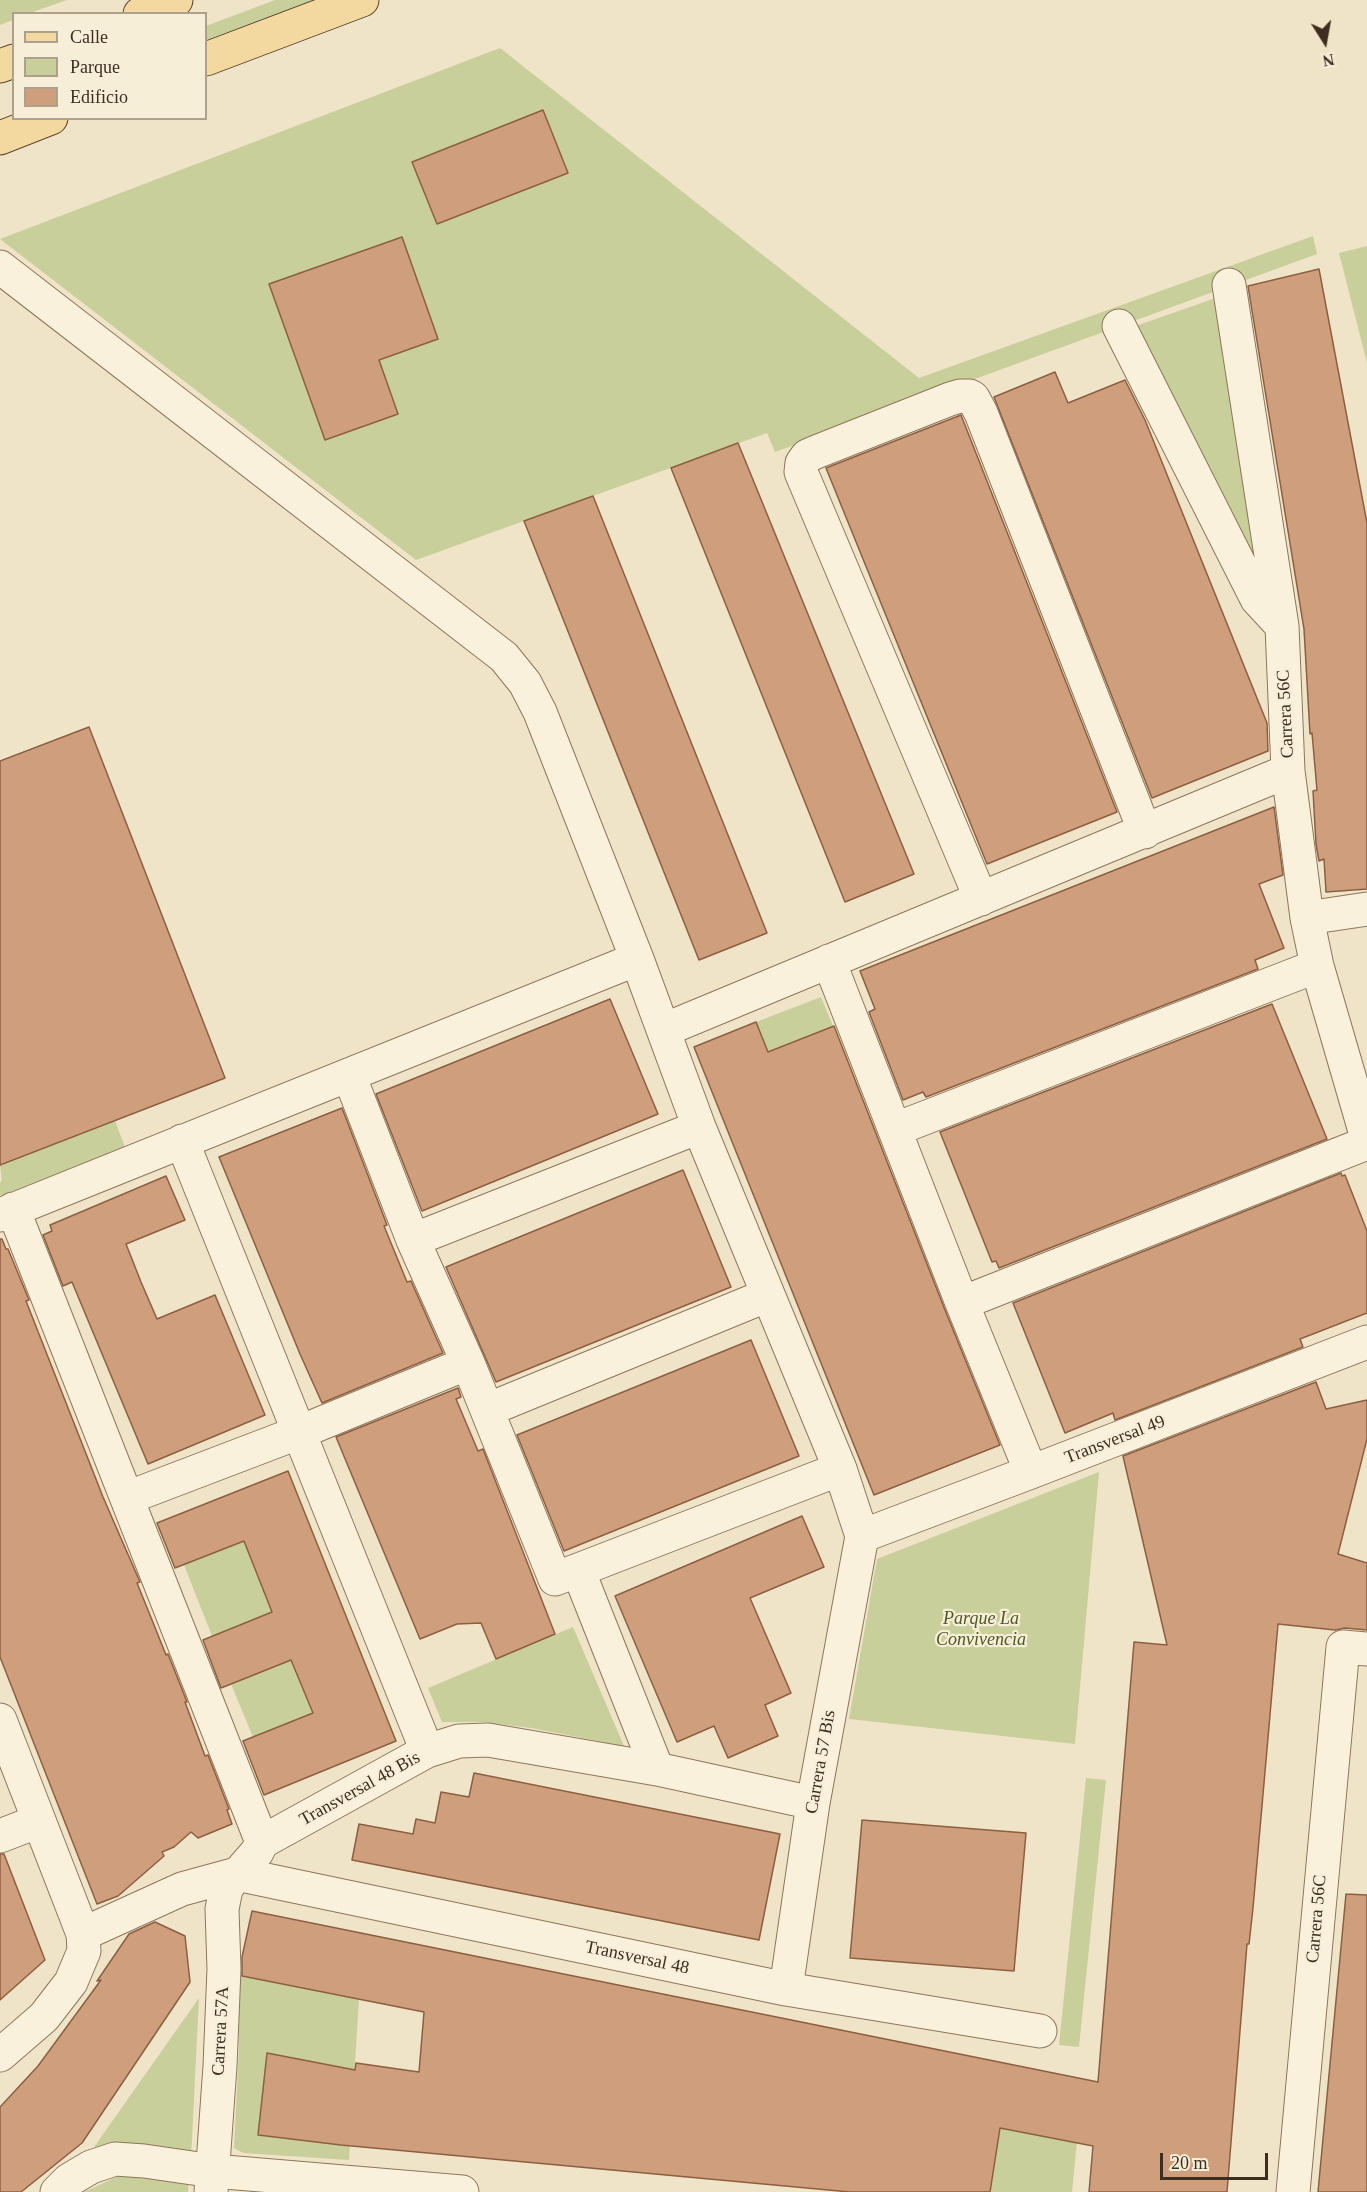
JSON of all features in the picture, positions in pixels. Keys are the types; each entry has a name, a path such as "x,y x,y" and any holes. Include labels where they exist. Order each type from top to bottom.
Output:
{"main road":[{"path":"145,12 176,0"},
{"path":"207,59 362,0"},
{"path":"0,138 46,120"}],"street":[{"path":"0,267 504,657 525,683 540,712 637,959 699,1127 840,1469 862,1536"},
{"name":"Carrera 56C","path":"1229,285 1282,626 1288,771 1307,918 1317,966 1367,1138"},
{"path":"1119,326 1257,599 1282,626"},
{"path":"981,898 801,472 802,463 807,456 816,452 950,399 960,396 973,398 981,413 1145,832"},
{"path":"664,1030 1288,771"},
{"path":"1307,918 1367,909"},
{"path":"262,1842 127,1498 6,1212 637,959"},
{"path":"829,961 962,1303 1031,1472"},
{"path":"896,1129 1317,966"},
{"path":"349,1075 413,1240 468,1363 555,1579 840,1469"},
{"path":"413,1240 699,1127"},
{"path":"182,1141 427,1751"},
{"path":"962,1303 1367,1143"},
{"path":"487,1410 768,1295"},
{"name":"Transversal 49","path":"862,1536 1367,1342"},
{"path":"127,1498 300,1432 468,1363"},
{"name":"Carrera 57 Bis","path":"786,1989 813,1803 862,1536"},
{"path":"578,1569 657,1769"},
{"name":"Carrera 56C","path":"1293,2192 1355,1648"},
{"path":"0,1720 83,1934 84,1951 71,1982 44,2017 0,2055"},
{"name":"Transversal 48 Bis","path":"237,1874 257,1852 262,1842 427,1751 459,1741 488,1740 657,1769 813,1803"},
{"path":"0,1836 39,1821"},
{"path":"83,1934 182,1889 237,1874"},
{"name":"Transversal 48","path":"237,1874 786,1989 1040,2031"},
{"name":"Carrera 57A","path":"212,2182 224,1970 222,1908 226,1889 237,1874"},
{"path":"57,2192 69,2180 91,2167 115,2159 144,2161 212,2182 462,2192"}],"green space":[{"path":"0,0 67,0 33,12 12,12 12,20 0,25"},
{"path":"275,0 316,0 207,41 207,26"},
{"path":"500,48 919,378 1313,236 1317,254 775,452 767,433 416,560 0,239"},
{"path":"1367,246 1367,363 1339,253"},
{"path":"1224,295 1268,594 1127,329"},
{"path":"821,997 833,1026 768,1052 756,1022"},
{"path":"115,1121 125,1147 0,1196 0,1182 2,1181 0,1165"},
{"name":"Parque La Convivencia","path":"1099,1472 1075,1744 849,1719 877,1559"},
{"path":"244,1541 272,1612 212,1636 184,1565"},
{"path":"573,1627 624,1746 531,1728 482,1722 442,1722 428,1688"},
{"path":"291,1660 313,1713 253,1737 231,1684"},
{"path":"1086,1778 1106,1780 1079,2047 1059,2045"},
{"path":"239,1975 359,1999 349,2160 243,2153 234,2148 239,2047","holes":["267,2053 307,2061 298,2140 258,2135"]},
{"path":"199,1998 191,2159 94,2147"},
{"path":"1000,2128 1077,2142 1072,2192 990,2192"},
{"path":"125,2173 189,2178 188,2192 84,2192"}],"building":[{"path":"543,110 568,173 437,224 412,162"},
{"path":"402,237 438,339 379,360 398,414 325,440 269,284"},
{"path":"1319,269 1367,523 1367,889 1326,892 1324,859 1319,861 1316,844 1313,791 1317,790 1312,733 1310,734 1304,629 1248,286"},
{"path":"1055,372 1068,403 1125,380 1145,420 1267,723 1268,751 1152,798 994,397"},
{"path":"961,415 1117,812 987,864 826,468"},
{"path":"738,443 914,874 845,902 671,468"},
{"path":"593,496 767,933 699,960 524,521"},
{"path":"89,727 225,1078 0,1165 0,761"},
{"path":"1274,807 1283,875 1259,884 1284,948 1255,960 1258,969 926,1097 923,1092 903,1100 869,1012 875,1009 860,971"},
{"path":"610,999 658,1114 422,1211 376,1094"},
{"path":"1272,1004 1327,1139 999,1268 996,1261 992,1262 940,1132"},
{"path":"756,1022 768,1052 834,1026 1000,1445 874,1495 694,1047"},
{"path":"342,1108 387,1225 384,1226 407,1282 411,1281 443,1353 322,1403 219,1157"},
{"path":"683,1170 731,1287 496,1382 446,1267"},
{"path":"1341,1173 1342,1176 1345,1175 1367,1231 1367,1313 1300,1339 1303,1347 1115,1420 1113,1413 1065,1433 1013,1303"},
{"path":"166,1176 185,1220 126,1244 141,1282 157,1319 215,1295 265,1415 148,1464 72,1282 63,1286 43,1235 52,1231 50,1225"},
{"path":"0,1239 8,1249 29,1300 26,1301 103,1497 140,1582 137,1583 187,1702 185,1702 205,1756 208,1755 229,1809 227,1810 232,1824 198,1838 191,1832 174,1847 162,1852 164,1856 118,1896 97,1904 0,1657"},
{"path":"751,1340 799,1456 564,1551 517,1435"},
{"path":"1316,1382 1326,1409 1367,1400 1367,1439 1338,1554 1367,1563 1367,1630 1345,1628 1335,1630 1278,1624 1253,1908 1249,1944 1247,1944 1227,2192 1089,2192 1093,2146 1000,2128 990,2192 850,2192 341,2145 258,2135 267,2053 355,2070 356,2063 419,2072 424,2012 242,1976 242,1957 252,1911 1098,2082 1134,1642 1167,1645 1123,1456"},
{"path":"458,1388 461,1397 456,1399 478,1451 483,1449 555,1634 496,1659 481,1623 457,1624 420,1639 336,1437"},
{"path":"288,1471 396,1741 264,1795 243,1741 313,1713 291,1660 221,1688 203,1640 272,1612 244,1541 175,1568 157,1523"},
{"path":"802,1516 824,1567 750,1598 791,1693 765,1705 778,1736 728,1758 714,1726 677,1742 615,1596"},
{"path":"474,1773 780,1834 759,1940 352,1860 359,1824 413,1834 416,1819 435,1823 441,1792 469,1797"},
{"path":"862,1820 1026,1833 1014,1971 850,1958"},
{"path":"0,1854 4,1854 45,1960 0,2000"},
{"path":"1346,1894 1367,1895 1367,2192 1318,2192"},
{"path":"155,1922 185,1936 190,1982 82,2143 21,2192 0,2192 0,2107 38,2066 101,1980 97,1981 129,1934"}]}
